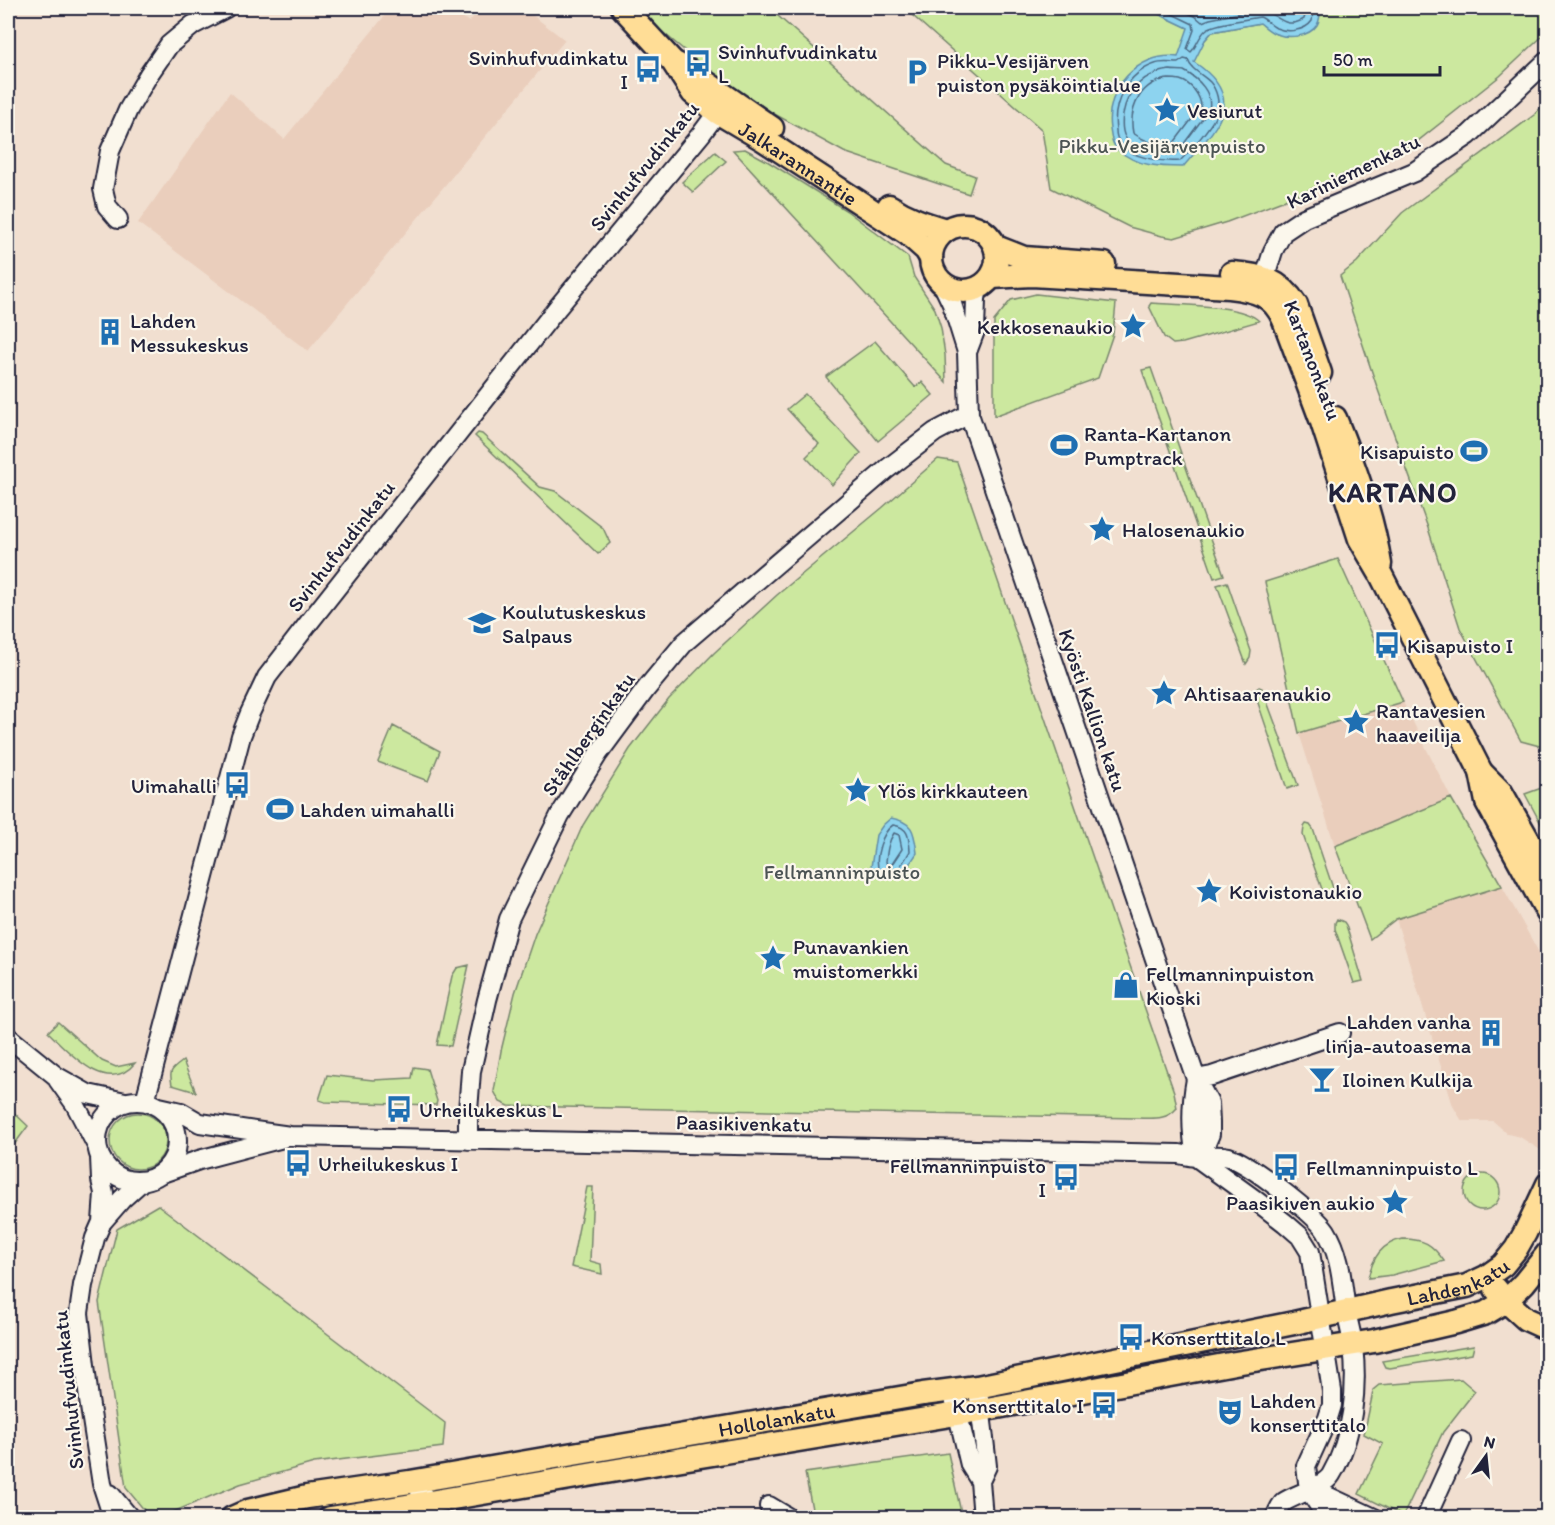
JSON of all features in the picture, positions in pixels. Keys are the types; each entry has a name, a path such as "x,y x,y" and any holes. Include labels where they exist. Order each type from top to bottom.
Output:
{"main road":[{"name":"Jalkarannantie","path":"623,8 673,62 693,93 723,105 901,214 946,230"},
{"name":"Jalkarannantie","path":"723,105 764,140 908,234 926,250 931,258"},
{"path":"973,225 983,230 991,237 996,247 998,263 985,283 969,291 959,291 942,283 932,267 932,247 938,237 954,226 973,225"},
{"name":"Kartanonkatu","path":"996,247 1024,258 1249,274 1262,286 1269,299 1280,311 1322,422 1360,539 1381,575 1481,772 1487,802 1548,913"},
{"name":"Kartanonkatu","path":"985,283 1032,275 1246,289 1274,282 1283,288 1296,305 1348,449 1375,534 1381,575"},
{"name":"Kartanonkatu","path":"1481,772 1501,792 1548,875"},
{"name":"Lahdenkatu","path":"1320,1317 1467,1286 1486,1277 1503,1265 1516,1249 1548,1184"},
{"name":"Lahdenkatu","path":"1326,1349 1429,1329 1478,1316 1506,1301 1548,1253"},
{"path":"1486,1277 1506,1301 1526,1319 1548,1329"},
{"name":"Hollolankatu","path":"232,1518 248,1511 307,1497 410,1482 977,1387 1320,1317"},
{"name":"Hollolankatu","path":"330,1518 430,1510 693,1457 981,1410 1235,1363 1326,1349"}],"street":[{"path":"118,219 107,206 103,189 110,151 128,110 169,45 193,25 226,8"},
{"name":"Kariniemenkatu","path":"1262,286 1277,241 1288,227 1304,218 1414,172 1469,135 1548,60"},
{"name":"Svinhufvudinkatu","path":"152,1104 241,736 249,713 267,677 544,325 723,105"},
{"name":"Kyösti Kallion katu","path":"942,283 952,304 967,352 969,414 1196,1079 1209,1102 1210,1134 1208,1141 1196,1157"},
{"name":"Kyösti Kallion katu","path":"967,352 975,331 976,299 985,283"},
{"name":"Ståhlberginkatu","path":"468,1140 471,1071 509,919 560,815 598,754 646,689 685,642 887,469 935,432 969,414"},
{"path":"1196,1079 1212,1076 1340,1033"},
{"path":"8,1037 56,1076 88,1094 125,1102 152,1104 167,1114 177,1134 177,1145 169,1165 161,1173 142,1181 117,1176 107,1168 75,1104 56,1076"},
{"path":"99,1151 97,1137 103,1119 109,1112 125,1102"},
{"name":"Paasikivenkatu","path":"152,1104 181,1112 200,1123 290,1136 1179,1154 1196,1157 1214,1155 1230,1157 1261,1175 1325,1228 1333,1243 1340,1268 1346,1311 1364,1343 1344,1444 1330,1478 1282,1503 1275,1518"},
{"name":"Paasikivenkatu","path":"161,1173 199,1160 290,1136"},
{"name":"Svinhufvudinkatu","path":"99,1151 104,1193 102,1222"},
{"name":"Paasikivenkatu","path":"1196,1157 1300,1236 1310,1252 1326,1349 1332,1405 1306,1466 1309,1490"},
{"name":"Svinhufvudinkatu","path":"113,1518 102,1484 79,1313 83,1285 95,1238 102,1222 142,1181"},
{"path":"977,1387 987,1466 980,1481"},
{"path":"952,1390 970,1465 980,1481 983,1518"},
{"path":"1426,1518 1461,1441"},
{"path":"410,1482 430,1510"},
{"path":"401,1512 410,1482"},
{"name":"Svinhufvudinkatu","path":"102,1484 130,1518"},
{"path":"1309,1490 1320,1507 1339,1518"},
{"path":"1309,1490 1374,1518"},
{"path":"770,1506 789,1518"}],"shaded area":[{"path":"391,8 449,8 469,22 481,8 523,8 565,40 308,351 138,223 230,92 284,139"},
{"path":"1403,702 1451,798 1335,846 1299,733"},
{"path":"1502,886 1547,967 1548,1139 1542,1151 1520,1137 1508,1134 1493,1121 1462,1121 1453,1106 1396,919"}],"green space":[{"path":"634,8 769,8 946,165 975,176 969,194 844,152 734,92"},
{"name":"Pikku-Vesijärvenpuisto","path":"904,8 1146,8 1189,28 1205,40 1212,32 1260,23 1276,34 1297,36 1323,8 1547,8 1548,31 1500,76 1414,144 1293,197 1227,222 1174,238 1129,227 1051,188 1042,130"},
{"name":"Kisapuisto","path":"1547,101 1547,748 1521,741 1460,628 1428,528 1340,276 1357,262 1402,213 1534,115"},
{"path":"745,149 847,211 908,257 914,277 935,309 941,328 946,382 733,150"},
{"path":"715,152 726,161 693,192 682,182"},
{"path":"1036,294 1116,303 1113,334 1098,378 994,416 994,321 1011,300"},
{"path":"1151,303 1224,308 1251,315 1259,321 1173,344 1164,337 1149,306"},
{"path":"875,341 915,387 922,382 933,395 878,441 826,377"},
{"path":"1151,368 1224,575 1214,578 1142,370"},
{"path":"805,394 861,453 832,485 806,457 819,444 787,409"},
{"path":"478,433 482,434 540,487 555,491 603,528 610,543 598,554 475,436"},
{"name":"Fellmanninpuisto","path":"938,459 957,462 1174,1092 1177,1108 1163,1117 1148,1118 509,1106 500,1102 494,1091 501,1051 515,993 535,934 583,825 630,749 669,699 714,653 777,595"},
{"path":"1338,559 1403,702 1299,733 1265,582"},
{"path":"1227,582 1251,651 1246,664 1217,585"},
{"path":"1262,688 1298,785 1287,789 1255,694 1255,690"},
{"path":"393,726 440,751 428,781 378,762"},
{"path":"1548,786 1547,835 1525,794"},
{"path":"1451,798 1502,886 1396,919 1370,939 1335,846"},
{"path":"1306,824 1313,829 1334,891 1330,897 1324,895 1303,835"},
{"path":"1337,919 1346,925 1363,981 1354,983 1335,929"},
{"path":"469,965 451,1046 437,1045 452,976 457,968"},
{"path":"58,1022 102,1061 116,1067 135,1063 124,1072 113,1075 89,1068 77,1060 48,1032"},
{"path":"183,1061 196,1092 172,1085 172,1071"},
{"path":"414,1067 427,1069 437,1101 436,1105 319,1100 327,1075 373,1080 412,1078"},
{"path":"8,1107 28,1126 8,1153"},
{"path":"138,1113 149,1115 158,1121 164,1130 166,1141 164,1152 158,1161 149,1167 138,1169 127,1167 118,1161 112,1152 110,1141 112,1130 118,1121 127,1115"},
{"path":"1482,1174 1495,1179 1500,1192 1495,1205 1482,1210 1469,1205 1464,1192 1469,1179"},
{"path":"587,1187 593,1187 590,1261 601,1264 602,1274 571,1267"},
{"path":"158,1205 445,1423 443,1447 314,1463 240,1484 161,1517 150,1517 126,1488 99,1302 117,1229"},
{"path":"1403,1239 1417,1240 1427,1244 1444,1261 1392,1275 1368,1278 1379,1252 1389,1244"},
{"path":"1474,1346 1472,1354 1390,1368 1385,1367 1382,1361"},
{"path":"1461,1379 1475,1391 1443,1432 1403,1516 1359,1494 1383,1444 1364,1434 1373,1390 1379,1385"},
{"path":"948,1453 962,1517 828,1517 812,1509 805,1473"}],"water":[{"name":"Vesiurut","path":"1146,8 1323,8 1318,23 1313,29 1298,36 1276,34 1260,23 1212,32 1205,40 1194,62 1211,76 1221,89 1224,102 1222,115 1206,140 1183,167 1157,166 1140,162 1116,148 1111,137 1110,114 1112,100 1118,87 1137,67 1150,60 1178,57 1188,28"},
{"path":"891,818 904,822 912,829 917,853 905,870 896,877 890,878 875,875 871,867 876,835"}],"place":[{"name":"Svinhufvudinkatu L","path":"698,63"},
{"name":"Svinhufvudinkatu I","path":"648,69"},
{"name":"Pikku-Vesijärven puiston pysäköintialue","path":"917,72"},
{"name":"Vesiurut","path":"1167,110"},
{"name":"Kekkosenaukio","path":"1133,326"},
{"name":"Lahden Messukeskus","path":"110,332"},
{"name":"Ranta-Kartanon Pumptrack","path":"1064,445"},
{"name":"Kisapuisto","path":"1474,451"},
{"name":"Halosenaukio","path":"1102,529"},
{"name":"Koulutuskeskus Salpaus","path":"482,623"},
{"name":"Kisapuisto I","path":"1387,645"},
{"name":"Ahtisaarenaukio","path":"1164,693"},
{"name":"Rantavesien haaveilija","path":"1356,722"},
{"name":"Uimahalli","path":"237,785"},
{"name":"Ylös kirkkauteen","path":"858,790"},
{"name":"Lahden uimahalli","path":"280,809"},
{"name":"Koivistonaukio","path":"1209,891"},
{"name":"Punavankien muistomerkki","path":"773,958"},
{"name":"Fellmanninpuiston Kioski","path":"1126,985"},
{"name":"Lahden vanha linja-autoasema","path":"1491,1033"},
{"name":"Iloinen Kulkija","path":"1322,1079"},
{"name":"Urheilukeskus L","path":"399,1109"},
{"name":"Urheilukeskus I","path":"298,1163"},
{"name":"Fellmanninpuisto L","path":"1286,1167"},
{"name":"Fellmanninpuisto I","path":"1066,1177"},
{"name":"Paasikiven aukio","path":"1395,1202"},
{"name":"Konserttitalo L","path":"1131,1337"},
{"name":"Konserttitalo I","path":"1104,1405"},
{"name":"Lahden konserttitalo","path":"1230,1412"}],"district":[{"name":"KARTANO","path":"1393,492"}]}
